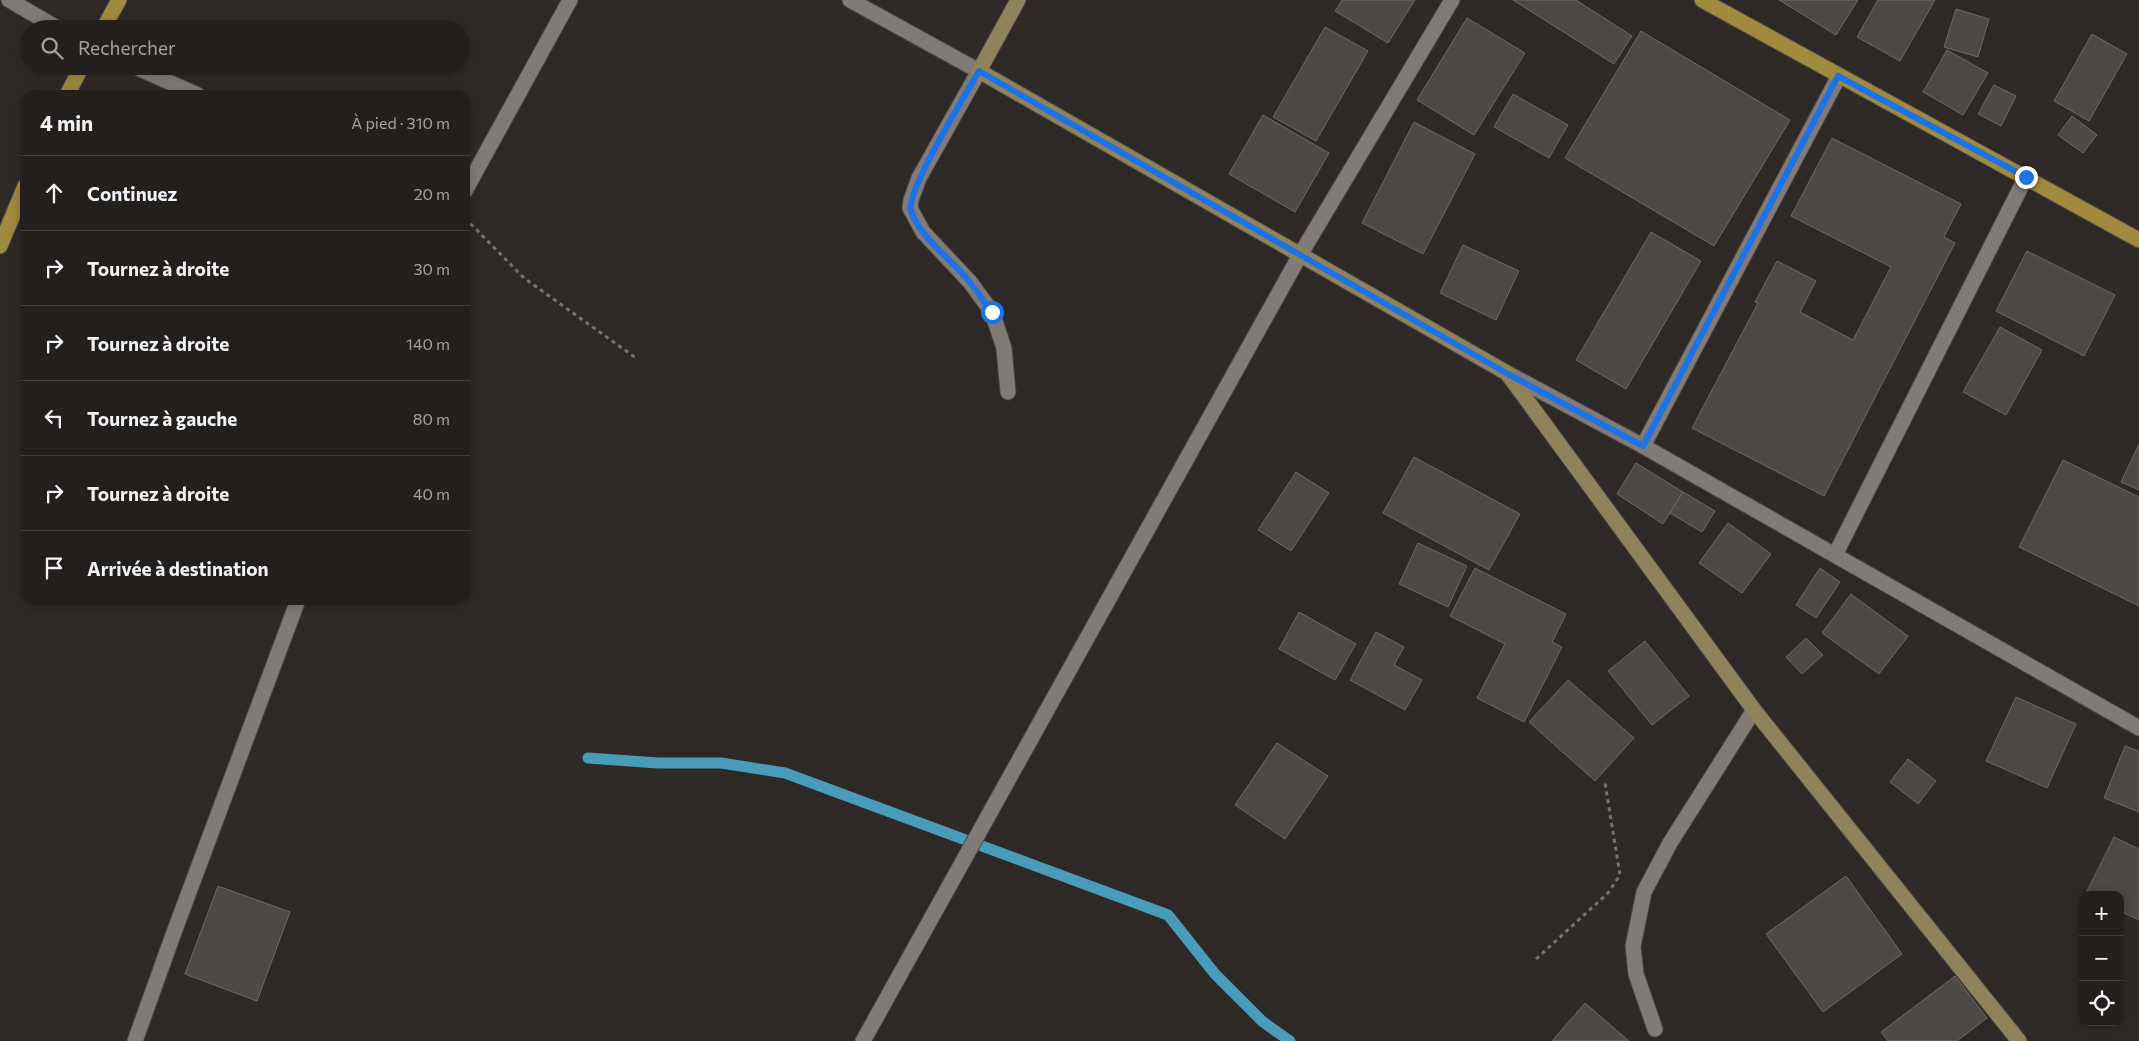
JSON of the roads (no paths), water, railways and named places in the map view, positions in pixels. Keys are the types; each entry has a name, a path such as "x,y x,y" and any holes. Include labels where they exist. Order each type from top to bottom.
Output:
{"main road":[{"path":"108,20 119,0"},
{"path":"1702,0 2139,240"},
{"path":"70,90 77,75"},
{"path":"0,246 20,198"}],"street":[{"path":"9,0 43,20"},
{"path":"470,182 570,0"},
{"path":"850,0 979,71 1508,374 1643,446 2139,728"},
{"path":"1008,392 1004,348 992,312 970,282 923,232 910,208 919,178 1018,0"},
{"path":"863,1041 1300,255 1452,0"},
{"path":"154,75 187,90"},
{"path":"1643,446 1838,76"},
{"path":"1835,556 2026,177"},
{"path":"1508,374 1754,710 2019,1041"},
{"path":"135,1041 296,605"},
{"path":"1655,1029 1636,974 1633,946 1644,892 1670,843 1754,710"}],"waterway":[{"path":"588,758 658,763 721,763 785,773 1168,915 1215,974 1263,1022 1290,1041"}]}
